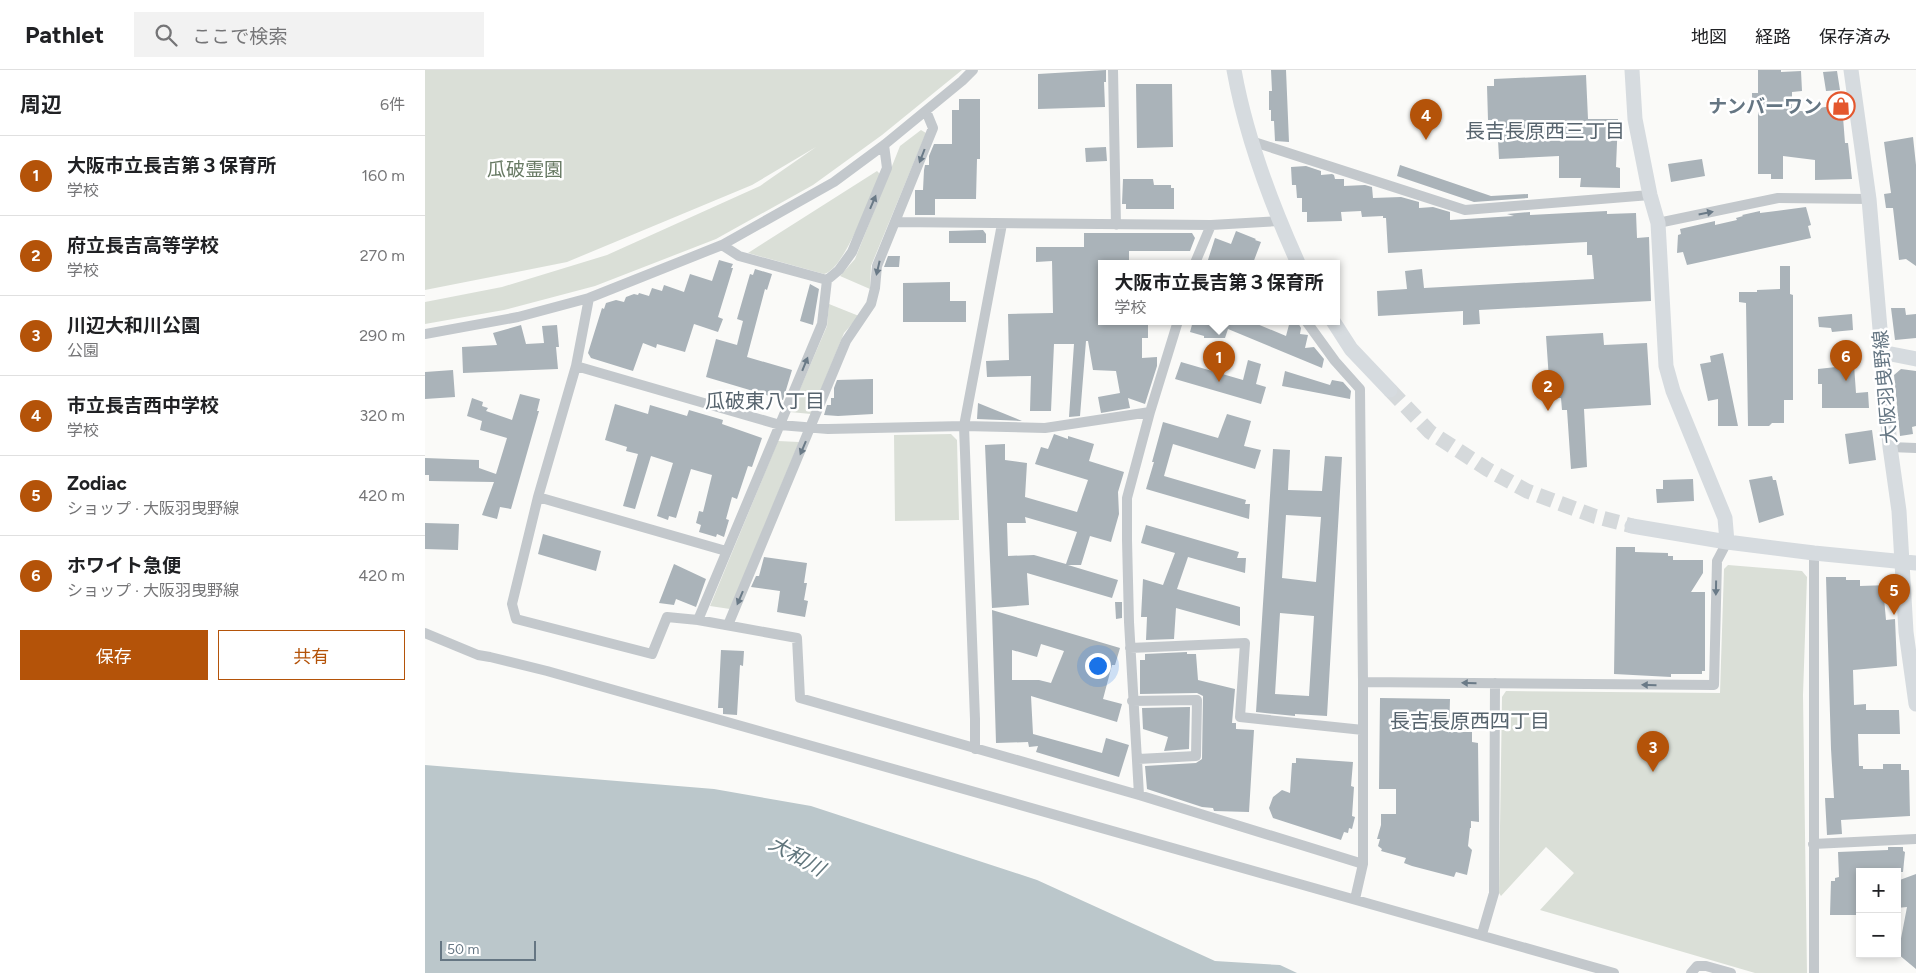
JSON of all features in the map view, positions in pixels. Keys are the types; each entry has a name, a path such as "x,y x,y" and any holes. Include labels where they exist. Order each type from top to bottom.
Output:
{"street":[{"path":"425,334 517,317 589,298 722,245 834,182 885,145 973,70"},
{"path":"1113,70 1116,225"},
{"path":"1234,70 1239,99 1251,141 1294,260"},
{"path":"1363,682 1714,685 1717,561 1727,542 1725,518 1673,391 1666,366 1658,223 1650,195 1635,119 1632,70"},
{"name":"大阪羽曳野線","path":"1851,70 1869,199 1890,447 1899,511 1909,562 1906,632 1916,704"},
{"path":"728,625 846,341 871,304 877,266 933,128 926,111"},
{"path":"1251,141 1465,210 1650,195"},
{"path":"698,620 822,324 827,280 839,270 852,252 887,168 885,145"},
{"path":"1658,223 1778,198 1869,199"},
{"path":"896,222 1211,225 1279,221"},
{"path":"975,749 964,426 1002,224"},
{"path":"1196,260 1211,225"},
{"path":"722,245 739,256 827,280"},
{"path":"589,298 576,366 539,497 512,604 516,619 652,654 667,617 698,620 797,638 800,698 1139,795 1363,864"},
{"path":"1139,795 1138,759 1132,701 1127,498 1150,412 1177,325"},
{"path":"1309,325 1335,361 1360,389 1363,864 1355,899"},
{"path":"1336,325 1351,349 1391,390"},
{"path":"1881,352 1916,360"},
{"path":"576,366 780,426 828,429 964,426 1045,428 1150,412"},
{"path":"1890,447 1916,448"},
{"path":"539,497 726,551"},
{"path":"1632,526 1727,542 1909,562"},
{"path":"1814,553 1814,973"},
{"path":"425,633 478,656 490,656 547,671 1225,864 1482,934 1614,973"},
{"path":"1130,648 1245,643 1240,717 1363,730"},
{"path":"1482,934 1494,893 1495,683"},
{"path":"1132,701 1197,700 1196,756 1138,759"},
{"path":"1813,844 1916,839"},
{"path":"1691,973 1697,966 1706,966 1731,973"}],"green space":[{"name":"瓜破霊園","path":"425,70 962,70 882,135 813,185 716,239 595,286 504,310 425,324 425,302 502,287 607,255 760,186 816,147 752,185 567,262 425,290"},
{"path":"921,130 926,133 871,266 870,289 840,276 855,259 900,146"},
{"path":"877,171 880,174 857,230 832,269 824,274 748,253"},
{"path":"829,304 859,316 844,333 811,414 790,412 827,326"},
{"path":"951,434 957,440 959,520 895,521 894,435"},
{"path":"778,441 799,442 730,609 710,606"},
{"path":"1728,565 1802,571 1807,577 1803,695 1807,973 1755,973 1540,910 1574,873 1546,847 1501,896 1499,893 1502,697 1506,691 1720,693 1724,569"}],"water":[{"name":"大和川","path":"425,765 714,789 811,806 1037,880 1215,961 1280,965 1297,973 425,973"}],"building":[{"path":"1106,70 1106,82 1104,82 1105,107 1038,109 1038,74"},
{"path":"1271,70 1286,70 1289,142 1275,141 1274,121 1271,121 1271,110 1269,110 1269,91 1272,91"},
{"path":"1758,70 1801,71 1802,91 1792,92 1792,111 1814,111 1814,109 1842,104 1845,143 1848,143 1852,179 1815,180 1815,160 1783,156 1783,179 1771,179 1771,174 1758,174 1758,103 1752,103 1752,93 1758,93"},
{"path":"1837,71 1840,90 1826,91 1823,72"},
{"path":"1586,75 1588,119 1618,119 1616,167 1620,168 1620,188 1580,187 1581,178 1559,178 1559,156 1499,159 1497,120 1488,120 1487,86 1494,86 1494,79"},
{"path":"1136,84 1172,84 1173,147 1137,148"},
{"path":"959,99 980,99 980,159 977,159 976,199 935,199 935,215 915,215 915,190 923,190 925,165 929,165 929,156 934,144 952,144 952,110 959,110"},
{"path":"1913,137 1916,165 1916,266 1906,259 1899,260 1893,208 1886,208 1884,194 1891,193 1884,142"},
{"path":"1106,147 1107,161 1086,162 1085,148"},
{"path":"1702,159 1705,176 1671,182 1668,164"},
{"path":"1400,165 1491,196 1528,194 1528,198 1474,202 1397,176"},
{"path":"1306,166 1321,171 1321,175 1332,174 1335,179 1344,179 1344,186 1365,185 1372,187 1373,198 1401,197 1419,202 1419,208 1433,207 1450,212 1450,220 1514,216 1507,214 1530,212 1530,215 1607,211 1607,214 1636,213 1637,238 1649,237 1651,301 1479,310 1480,324 1463,325 1463,311 1378,316 1377,291 1407,289 1405,271 1422,269 1424,288 1594,279 1592,255 1587,255 1587,242 1388,253 1386,218 1383,218 1383,216 1362,217 1361,211 1341,212 1342,221 1307,222 1307,212 1302,212 1302,198 1297,198 1296,185 1292,185 1291,167"},
{"path":"1123,179 1153,179 1154,185 1171,185 1171,188 1174,188 1174,209 1126,209 1126,204 1122,204"},
{"path":"1806,207 1811,225 1808,226 1811,238 1687,265 1683,252 1677,253 1678,235 1681,234 1680,229 1715,221 1715,225 1737,220 1736,218 1742,215 1760,211 1760,213"},
{"path":"983,230 986,234 986,243 949,243 949,231"},
{"path":"1236,231 1261,242 1254,260 1208,260 1215,238 1231,244"},
{"path":"1084,233 1192,233 1195,238 1190,251 1129,251 1129,260 1098,260 1098,325 1148,325 1148,338 1142,338 1142,358 1157,357 1157,366 1145,404 1128,398 1130,408 1101,413 1098,397 1120,393 1116,371 1093,370 1088,341 1086,341 1080,416 1069,417 1074,344 1054,344 1051,411 1030,411 1031,376 987,377 986,361 1009,360 1008,314 1053,313 1052,261 1036,262 1036,247 1084,247"},
{"path":"888,256 900,256 899,267 884,267"},
{"path":"719,260 733,264 731,268 733,268 718,317 723,319 718,332 694,324 685,352 657,344 656,348 643,343 633,371 591,358 588,353 602,308 604,309 606,303 616,300 624,302 626,297 634,294 638,295 639,293 649,296 652,288 662,291 664,285 684,292 690,274 712,281"},
{"path":"1780,266 1790,266 1790,294 1793,295 1793,400 1784,400 1784,423 1772,423 1769,426 1748,426 1746,303 1739,302 1739,292 1780,289"},
{"path":"755,269 772,274 767,290 765,289 747,357 792,370 783,400 706,377 716,339 737,345 743,321 737,319 750,274 753,275"},
{"path":"950,282 950,301 966,301 966,322 903,322 903,283"},
{"path":"810,284 819,289 813,325 800,321"},
{"path":"1891,308 1905,308 1906,315 1916,314 1916,338 1895,340"},
{"path":"1852,314 1853,330 1832,332 1831,328 1819,327 1818,317"},
{"path":"521,325 526,344 544,343 542,326 557,325 558,369 463,373 462,347 497,345 493,333"},
{"path":"1192,325 1260,325 1286,336 1289,325 1299,325 1300,334 1308,335 1305,348 1314,347 1324,359 1322,368 1228,329 1225,338 1204,338 1204,336 1190,332"},
{"path":"1603,333 1604,345 1647,343 1651,405 1584,409 1587,467 1571,469 1567,410 1562,410 1561,398 1556,398 1556,394 1550,394 1546,336"},
{"path":"1723,353 1738,426 1718,426 1718,399 1708,401 1700,364 1711,362 1710,356"},
{"path":"1248,360 1261,364 1256,384 1266,387 1261,404 1175,379 1181,362 1243,380"},
{"path":"1854,365 1856,393 1868,392 1869,408 1822,408 1822,384 1818,384 1818,369"},
{"path":"1901,369 1916,371 1916,426 1912,427 1913,434 1900,436 1894,375"},
{"path":"453,370 455,397 425,399 425,372"},
{"path":"1285,371 1330,385 1332,380 1343,382 1351,391 1350,399 1282,386"},
{"path":"873,379 873,414 824,415 827,405 831,405 831,398 834,398 834,388 837,380"},
{"path":"520,394 540,399 537,411 539,411 511,509 500,507 497,519 482,515 494,482 429,481 429,475 425,475 425,458 479,460 479,468 496,474 507,438 480,430 482,421 467,416 472,398 483,402 482,406 488,408 486,411 512,420"},
{"path":"978,403 1022,421 977,419"},
{"path":"615,404 648,414 650,405 687,416 689,410 723,420 722,424 762,438 752,467 748,466 737,499 732,497 726,519 729,520 724,537 717,534 716,537 699,532 701,525 696,523 699,511 703,512 712,475 691,469 676,518 669,516 668,520 657,516 673,463 651,456 635,509 623,506 638,454 626,451 627,447 605,440"},
{"path":"1227,414 1251,421 1244,446 1261,450 1255,469 1173,444 1164,476 1246,500 1245,504 1250,504 1249,519 1146,489 1163,422 1218,438"},
{"path":"1872,430 1876,460 1849,464 1845,434"},
{"path":"1054,434 1068,439 1068,436 1094,444 1089,461 1124,472 1118,492 1119,514 1111,542 1090,536 1081,565 1068,565 1118,580 1112,598 1027,573 1029,605 992,608 985,445 1005,444 1005,460 1027,463 1025,497 1077,512 1088,480 1035,464 1041,447 1048,449","holes":["1025,517 1077,532 1066,564 1034,555 1008,556 1007,523 1026,523"]},
{"path":"1273,449 1290,450 1288,490 1322,491 1325,456 1342,457 1327,716 1295,714 1295,716 1256,712","holes":["1286,515 1321,517 1316,582 1282,578","1280,613 1314,616 1309,696 1275,694"]},
{"path":"1772,476 1773,480 1776,480 1784,515 1759,523 1749,480"},
{"path":"1693,479 1694,501 1657,503 1656,489 1663,489 1663,480"},
{"path":"425,523 459,524 458,550 425,549"},
{"path":"1146,525 1239,552 1237,558 1246,558 1245,573 1188,557 1177,589 1240,607 1240,626 1176,608 1174,639 1146,640 1147,617 1141,617 1143,579 1163,585 1175,553 1141,543"},
{"path":"543,534 601,551 596,571 538,554"},
{"path":"1616,547 1635,547 1635,552 1668,553 1668,556 1673,556 1673,560 1703,560 1703,573 1691,592 1705,592 1705,671 1702,671 1702,674 1671,674 1671,677 1614,674"},
{"path":"764,557 807,563 804,583 807,583 804,600 808,601 805,617 777,612 780,591 751,587 756,576 759,576"},
{"path":"674,564 706,579 696,607 676,599 674,605 659,603"},
{"path":"1826,577 1846,577 1846,580 1860,580 1860,586 1889,585 1889,598 1884,598 1886,620 1895,619 1897,666 1853,670 1854,705 1866,704 1866,710 1899,710 1900,734 1858,734 1859,766 1863,766 1863,769 1883,769 1883,764 1901,764 1901,770 1909,770 1910,816 1841,820 1842,834 1827,835 1825,798 1834,798"},
{"path":"1115,602 1122,602 1122,618 1116,619"},
{"path":"992,610 1120,648 1115,665 1112,665 1103,699 1122,704 1117,722 1031,696 1033,734 1102,753 1106,738 1129,745 1119,777 1036,752 1038,746 1029,747 1028,742 996,743","holes":["1041,644 1064,651 1051,683 1039,680 1012,680 1012,650 1037,657"]},
{"path":"721,650 744,651 743,666 740,665 737,715 723,714 723,708 718,708"},
{"path":"1187,652 1187,654 1196,654 1198,680 1235,689 1232,723 1236,723 1236,729 1254,730 1249,812 1214,811 1213,808 1202,807 1147,789 1145,766 1196,763 1202,759 1203,696 1197,693 1140,694 1140,660 1145,660 1145,654"},
{"path":"1380,698 1450,699 1449,732 1472,732 1472,742 1478,743 1479,822 1471,821 1468,846 1472,850 1467,875 1456,872 1454,877 1412,866 1404,863 1406,858 1381,851 1382,849 1378,846 1380,839 1377,839 1381,825 1381,814 1396,814 1396,789 1379,789"},
{"path":"1190,707 1189,749 1164,751 1168,737 1143,729 1142,708"},
{"path":"1296,758 1353,762 1351,786 1354,787 1352,816 1355,817 1352,829 1349,828 1348,833 1344,832 1341,840 1273,818 1269,808 1273,797 1282,790 1290,793 1292,763 1296,763"},
{"path":"1888,847 1903,847 1905,852 1903,872 1901,872 1901,868 1856,868 1856,915 1830,915 1831,881 1835,881 1835,878 1839,877 1838,852 1888,850"},
{"path":"1916,874 1916,969 1901,956 1901,938 1907,907 1901,908 1901,880"}],"tunnel":[{"path":"1390,390 1430,432 1487,469 1527,491 1594,516 1632,526"}],"place":[{"name":"ナンバーワン","path":"1841,106"},
{"name":"市立長吉西中学校","path":"1426,140"},
{"name":"ホワイト急便","path":"1846,381"},
{"name":"大阪市立長吉第３保育所","path":"1219,382"},
{"name":"府立長吉高等学校","path":"1548,411"},
{"name":"Zodiac","path":"1894,615"},
{"name":"川辺大和川公園","path":"1653,772"}],"district":[{"name":"長吉長原西三丁目","path":"1545,131"},
{"name":"瓜破東八丁目","path":"765,401"},
{"name":"長吉長原西四丁目","path":"1470,721"}]}
